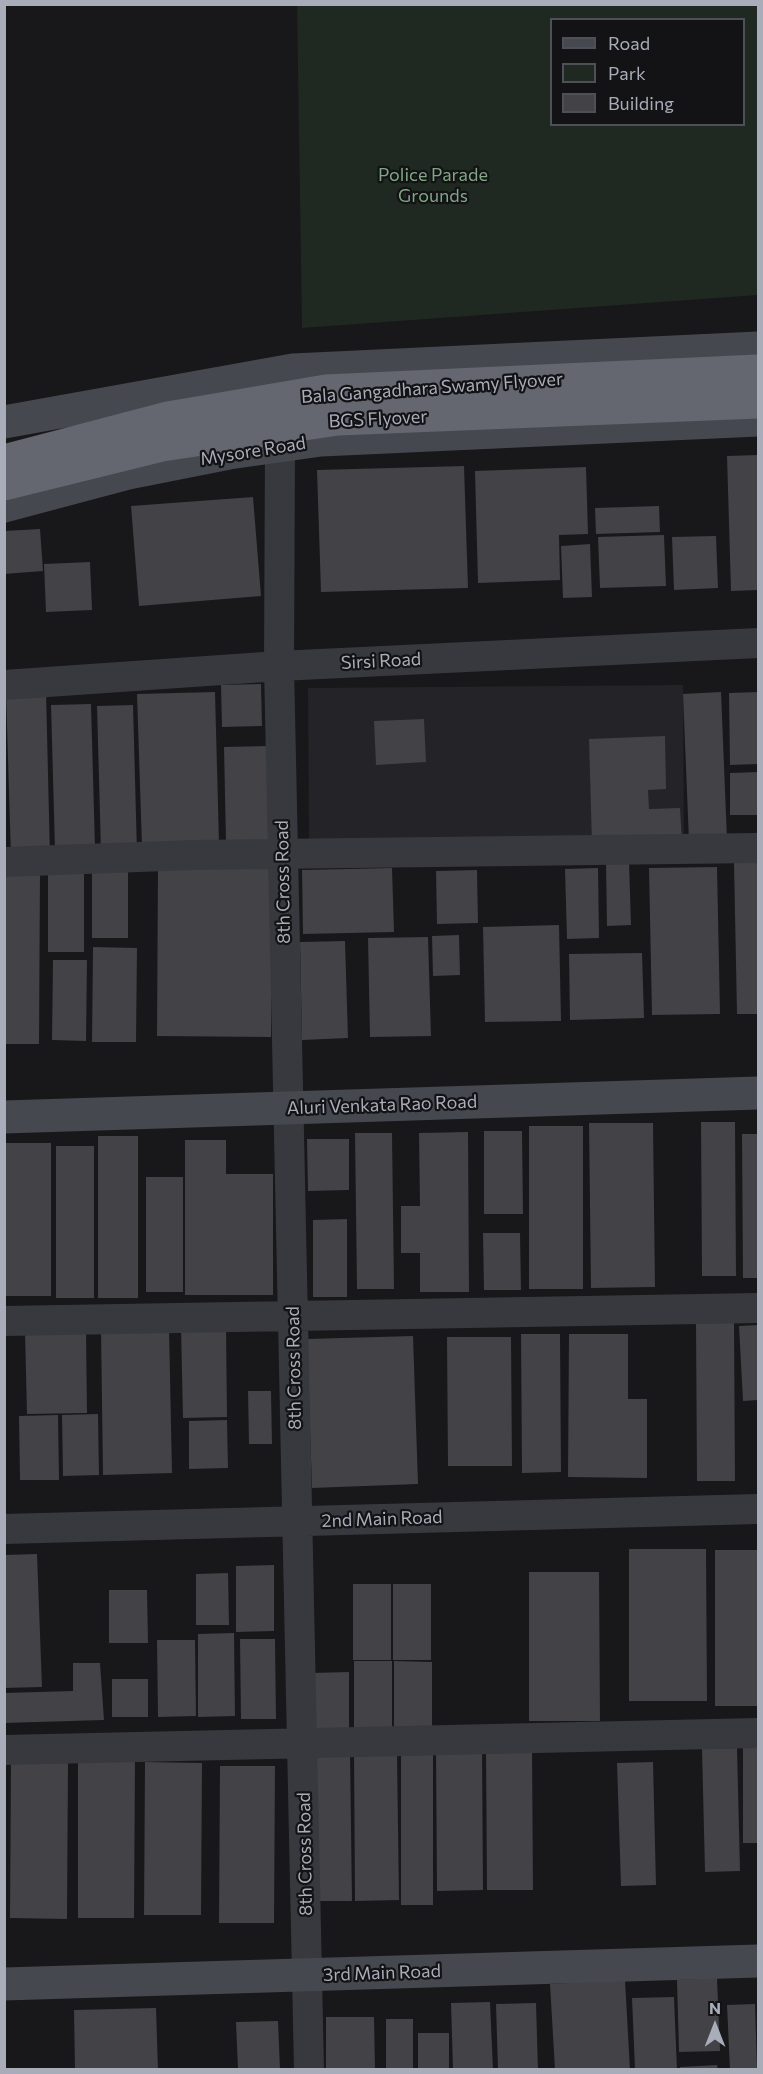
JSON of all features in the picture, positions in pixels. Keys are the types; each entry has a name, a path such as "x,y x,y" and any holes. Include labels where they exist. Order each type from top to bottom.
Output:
{"highway":[{"name":"Bala Gangadhara Swamy Flyover","path":"4,461 168,418 326,391 759,371"},
{"name":"BGS Flyover","path":"4,484 162,445 338,419 759,402"}],"main road":[{"path":"4,422 293,370 759,348"},
{"name":"Mysore Road","path":"4,506 128,473 280,445 420,435 759,420"},
{"name":"Aluri Venkata Rao Road","path":"4,1117 759,1094"},
{"name":"3rd Main Road","path":"4,1984 759,1961"}],"street":[{"name":"8th Cross Road","path":"280,445 279,666 309,2070"},
{"name":"Sirsi Road","path":"4,685 279,666 759,643"},
{"path":"4,862 193,855 283,856 759,848"},
{"path":"4,1322 759,1308"},
{"name":"2nd Main Road","path":"4,1529 759,1509"},
{"path":"4,1750 759,1733"}],"shaded area":[{"path":"683,685 684,845 309,849 308,688"}],"green space":[{"name":"Police Parade Grounds","path":"297,5 758,5 758,295 302,328"}],"building":[{"path":"758,455 758,590 731,591 727,456"},
{"path":"464,466 468,588 321,592 317,470"},
{"path":"586,467 588,534 559,535 560,580 478,583 475,471"},
{"path":"253,497 261,596 139,606 131,506"},
{"path":"659,506 660,532 596,534 595,508"},
{"path":"40,529 43,571 4,574 4,531"},
{"path":"664,535 666,586 600,588 598,537"},
{"path":"716,536 718,588 674,590 672,537"},
{"path":"590,544 592,597 563,598 561,546"},
{"path":"90,562 92,610 46,612 44,564"},
{"path":"261,684 262,726 222,727 221,685"},
{"path":"46,691 50,856 11,857 6,693"},
{"path":"215,692 219,844 142,847 137,694"},
{"path":"721,692 727,839 689,841 683,694"},
{"path":"758,692 758,764 730,765 729,693"},
{"path":"91,704 95,848 55,850 51,705"},
{"path":"133,705 137,852 101,853 97,706"},
{"path":"424,719 426,762 376,765 374,721"},
{"path":"665,736 666,789 648,790 649,809 680,808 682,841 592,844 589,739"},
{"path":"269,746 272,842 226,843 224,747"},
{"path":"758,772 758,815 730,815 730,773"},
{"path":"629,861 631,925 607,926 606,862"},
{"path":"758,862 758,1014 737,1014 734,863"},
{"path":"158,864 272,865 271,1037 157,1036"},
{"path":"92,866 128,866 128,938 92,938"},
{"path":"717,867 720,1014 652,1015 649,868"},
{"path":"392,868 394,932 303,934 302,870"},
{"path":"598,868 599,938 567,939 565,869"},
{"path":"477,870 478,923 437,924 436,871"},
{"path":"4,873 40,873 39,1044 4,1044"},
{"path":"48,874 84,874 84,952 48,952"},
{"path":"559,925 561,1021 485,1022 483,927"},
{"path":"459,935 460,975 433,976 432,936"},
{"path":"428,937 431,1036 370,1037 368,938"},
{"path":"345,941 348,1038 302,1040 300,942"},
{"path":"93,947 137,948 136,1042 92,1042"},
{"path":"642,953 644,1018 570,1020 569,954"},
{"path":"53,960 87,960 86,1041 52,1040"},
{"path":"701,1122 735,1122 736,1276 702,1276"},
{"path":"589,1123 653,1123 655,1287 591,1288"},
{"path":"529,1126 583,1126 583,1289 529,1289"},
{"path":"484,1131 522,1131 523,1214 484,1214"},
{"path":"468,1132 469,1292 420,1292 420,1253 401,1253 401,1206 420,1206 419,1133"},
{"path":"355,1133 392,1133 394,1289 357,1289"},
{"path":"742,1134 758,1134 758,1278 743,1278"},
{"path":"98,1136 138,1136 138,1298 98,1298"},
{"path":"307,1139 349,1139 349,1190 308,1191"},
{"path":"185,1140 226,1140 226,1174 273,1174 273,1295 185,1295"},
{"path":"5,1143 51,1143 51,1296 5,1296"},
{"path":"56,1146 94,1146 94,1298 56,1298"},
{"path":"146,1177 183,1177 183,1292 146,1292"},
{"path":"347,1219 347,1297 313,1297 313,1220"},
{"path":"483,1233 520,1233 521,1290 484,1290"},
{"path":"696,1322 734,1322 735,1481 697,1481"},
{"path":"758,1325 758,1400 743,1401 739,1326"},
{"path":"226,1326 227,1417 183,1418 181,1327"},
{"path":"169,1327 172,1473 103,1475 101,1329"},
{"path":"86,1331 87,1413 27,1414 25,1332"},
{"path":"521,1334 560,1334 561,1472 522,1473"},
{"path":"569,1334 628,1334 628,1399 647,1399 647,1478 568,1477"},
{"path":"413,1336 418,1484 312,1488 307,1339"},
{"path":"447,1337 511,1337 512,1466 448,1466"},
{"path":"248,1391 271,1391 272,1444 249,1444"},
{"path":"98,1414 99,1475 63,1476 62,1415"},
{"path":"58,1415 59,1480 20,1480 19,1416"},
{"path":"227,1420 228,1468 189,1469 189,1421"},
{"path":"629,1549 706,1549 707,1701 629,1701"},
{"path":"715,1550 758,1550 758,1706 715,1706"},
{"path":"37,1554 42,1687 4,1688 4,1555"},
{"path":"274,1565 274,1631 236,1632 236,1566"},
{"path":"529,1572 599,1572 600,1721 529,1721"},
{"path":"228,1573 229,1625 196,1625 196,1574"},
{"path":"353,1584 391,1584 391,1660 353,1660"},
{"path":"393,1584 431,1584 431,1660 393,1660"},
{"path":"109,1590 147,1590 148,1643 109,1643"},
{"path":"234,1633 235,1716 198,1717 198,1634"},
{"path":"240,1639 275,1639 276,1719 241,1719"},
{"path":"157,1640 195,1640 196,1716 158,1717"},
{"path":"354,1661 392,1661 392,1737 354,1737"},
{"path":"394,1661 432,1662 432,1737 394,1737"},
{"path":"73,1663 100,1663 104,1720 4,1723 4,1693 73,1691"},
{"path":"349,1672 349,1730 312,1730 311,1673"},
{"path":"112,1679 148,1679 148,1717 112,1717"},
{"path":"743,1742 758,1742 758,1843 743,1843"},
{"path":"486,1748 532,1748 533,1890 487,1890"},
{"path":"737,1748 740,1871 705,1872 702,1749"},
{"path":"436,1749 482,1749 483,1890 437,1891"},
{"path":"350,1752 352,1901 309,1901 307,1753"},
{"path":"354,1752 397,1752 399,1900 355,1901"},
{"path":"401,1755 433,1755 433,1905 401,1905"},
{"path":"11,1760 68,1761 67,1919 10,1918"},
{"path":"78,1760 135,1761 134,1918 78,1918"},
{"path":"145,1762 202,1763 201,1915 144,1915"},
{"path":"653,1762 656,1885 621,1886 617,1763"},
{"path":"220,1766 275,1766 274,1923 219,1923"},
{"path":"717,1978 720,2051 679,2052 677,1980"},
{"path":"625,1980 630,2070 555,2070 550,1984"},
{"path":"674,1997 677,2070 635,2070 632,1998"},
{"path":"490,2002 493,2070 453,2070 451,2003"},
{"path":"536,2003 538,2070 498,2070 496,2004"},
{"path":"755,2004 757,2070 730,2070 727,2005"},
{"path":"156,2008 158,2070 75,2070 74,2010"},
{"path":"326,2017 374,2017 375,2070 326,2070"},
{"path":"386,2019 413,2019 413,2068 386,2068"},
{"path":"278,2021 280,2070 238,2070 236,2022"},
{"path":"418,2033 449,2033 449,2070 418,2070"},
{"path":"717,2065 718,2070 680,2070 680,2067"}]}
